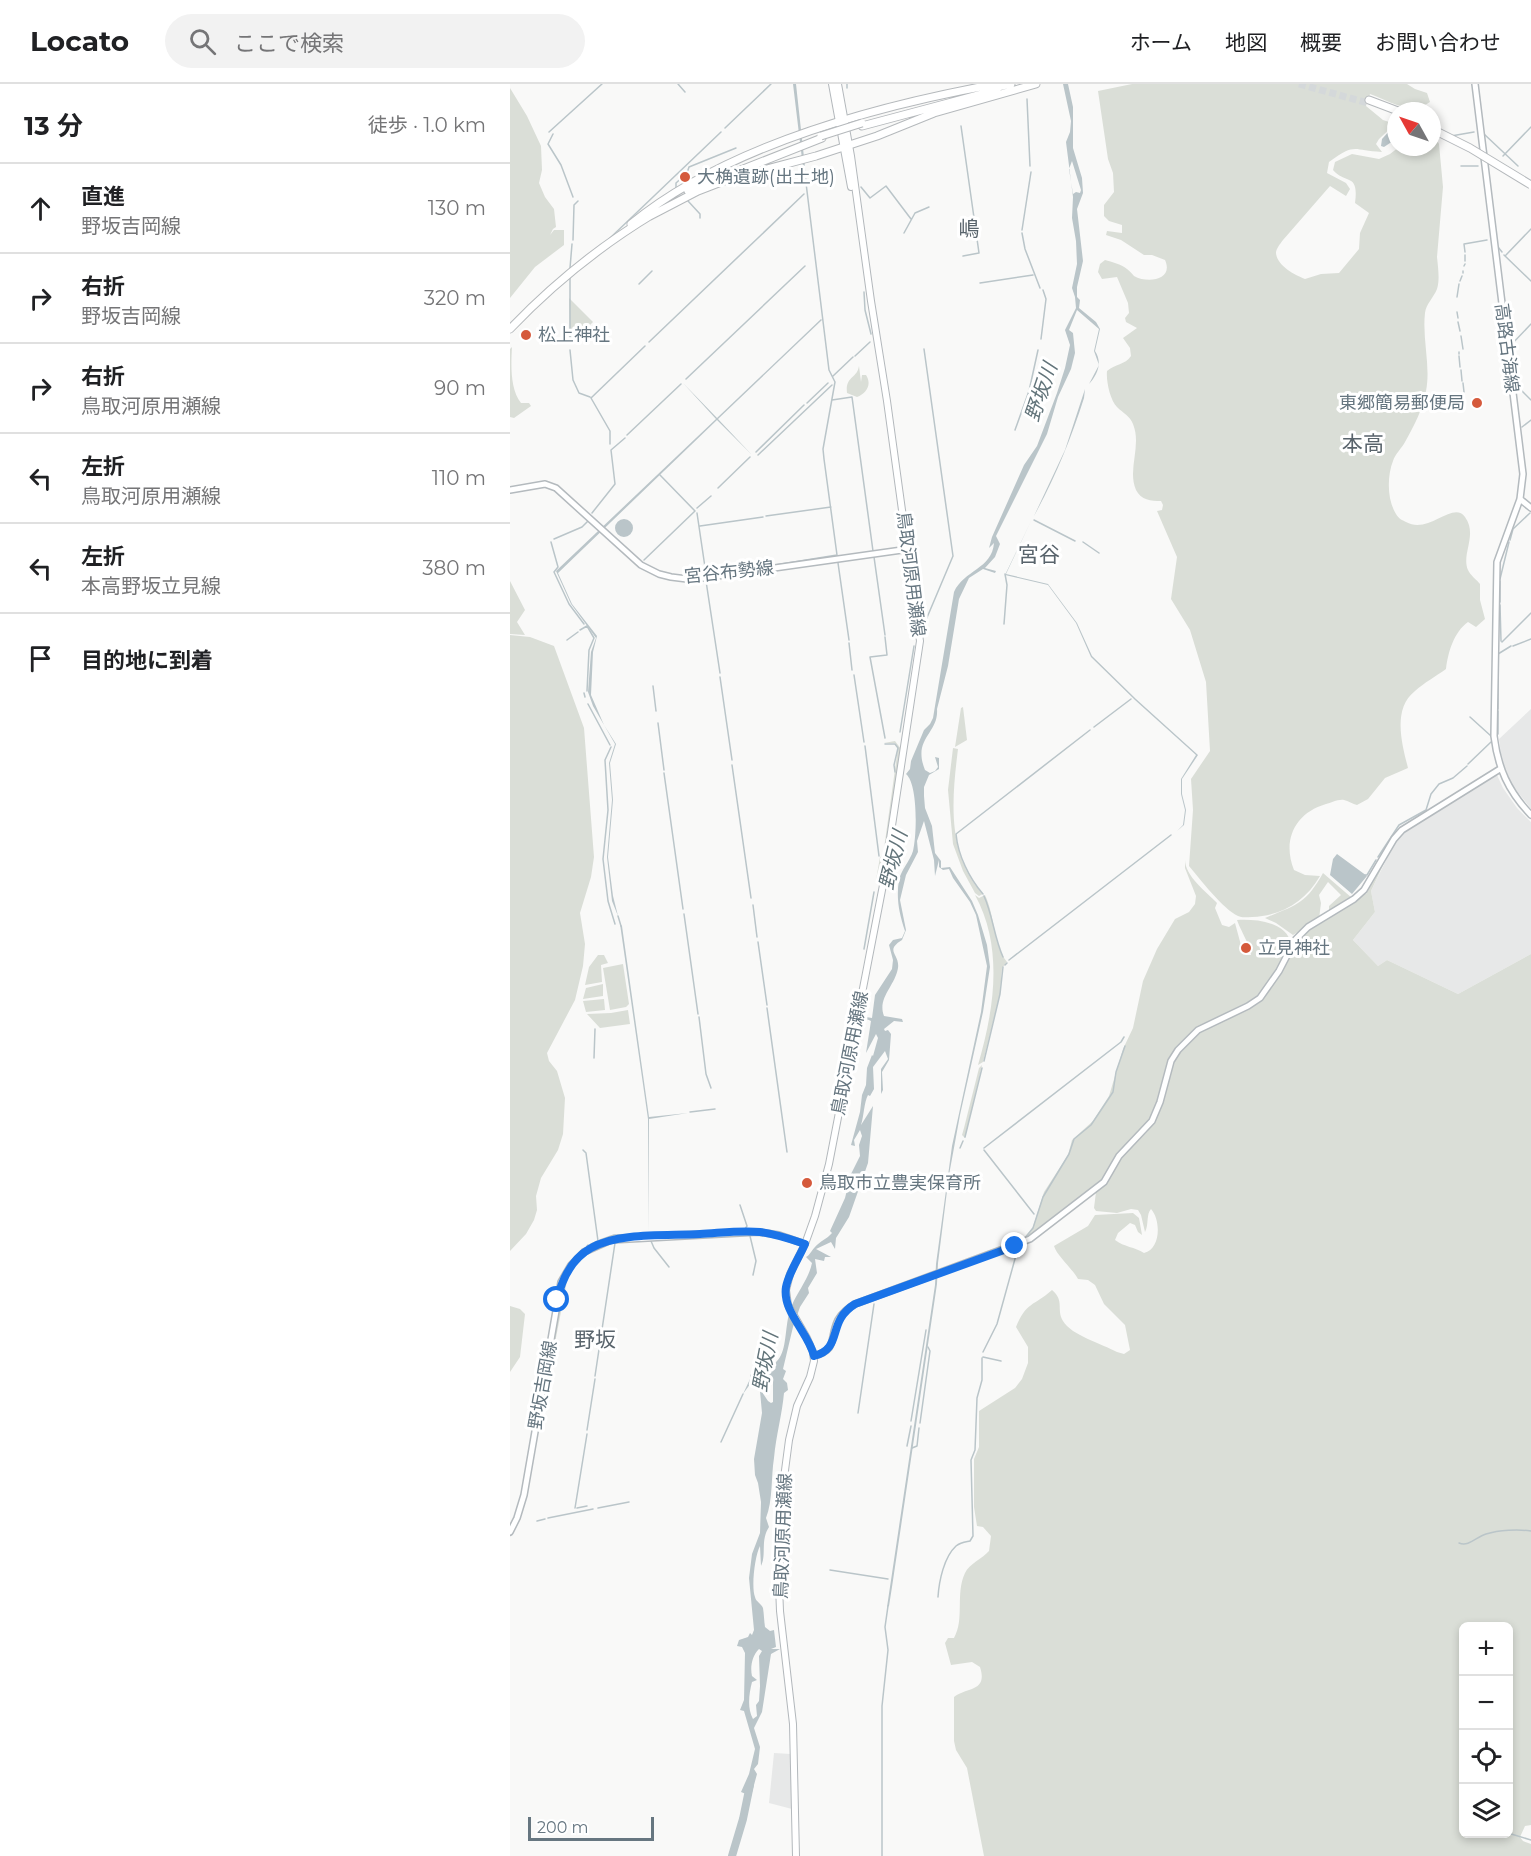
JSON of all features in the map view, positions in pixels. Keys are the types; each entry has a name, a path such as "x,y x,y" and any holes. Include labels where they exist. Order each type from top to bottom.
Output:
{"highway":[{"path":"696,187 786,165 877,136 996,84"},
{"path":"510,327 580,259 653,206 742,166 822,137 1011,84"},
{"path":"973,95 1023,84"},
{"path":"545,292 591,255 747,157 842,121 929,96 973,95 1036,84"},
{"path":"1368,102 1387,109"},
{"path":"1441,131 1472,145 1531,183"}],"main road":[{"name":"鳥取河原用瀬線","path":"832,84 842,121"},
{"name":"鳥取河原用瀬線","path":"796,1856 793,1724 779,1586 782,1493 789,1440 798,1406 813,1368 813,1353 786,1301 786,1290 820,1200 830,1157 883,885 917,666 920,632 838,84"}],"street":[{"name":"高路古海線","path":"1475,84 1523,474 1520,499 1497,562 1494,736 1500,769 1510,789 1531,814"},
{"name":"宮谷布勢線","path":"510,490 545,484 556,488 641,565 671,577 703,578 909,549"},
{"path":"1520,499 1531,508"},
{"path":"813,1353 823,1354 830,1348 838,1320 855,1304 1030,1239 1104,1182 1119,1156 1152,1121 1157,1112 1171,1061 1189,1038 1198,1030 1260,998 1279,971 1295,940 1308,927 1354,899 1364,890 1394,839 1402,830 1500,769"},
{"name":"野坂吉岡線","path":"510,1532 524,1495 561,1282 577,1258 593,1246 604,1242 646,1237 758,1232 779,1235 805,1244"}],"shaded area":[{"path":"793,84 796,84 807,185 805,184"},
{"path":"1063,84 1068,84 1073,107 1073,148 1082,178 1083,193 1077,209 1083,261 1077,297 1080,300 1079,308 1096,322 1100,329 1095,351 1099,364 1094,351 1099,329 1077,310 1069,330 1073,333 1075,353 1071,369 1058,397 1047,434 996,536 1000,544 995,557 985,568 996,571 995,573 983,569 969,578 959,599 937,717 922,750 925,770 930,773 938,767 935,757 939,758 939,769 929,775 924,787 925,808 932,826 935,853 941,861 941,868 950,867 972,901 987,945 990,967 983,1012 949,1175 937,1284 889,1606 887,1607 935,1285 952,1146 981,1012 987,966 976,915 970,902 949,869 943,870 939,867 939,860 935,876 934,860 924,821 917,841 918,852 906,875 900,900 906,930 902,940 893,950 898,968 882,1010 884,1016 902,1019 903,1022 894,1021 884,1029 891,1034 889,1060 882,1072 883,1090 881,1094 881,1069 888,1059 885,1051 873,1067 874,1089 870,1096 868,1095 861,1125 873,1106 868,1163 849,1217 836,1238 835,1249 831,1242 816,1249 831,1257 825,1257 824,1261 815,1259 817,1273 800,1307 783,1369 786,1371 783,1379 787,1383 788,1390 784,1393 775,1450 771,1496 766,1518 769,1527 765,1537 764,1557 761,1566 760,1546 753,1586 756,1599 763,1608 765,1627 770,1631 774,1630 776,1647 771,1649 780,1649 771,1654 762,1712 754,1728 760,1747 758,1764 754,1769 757,1774 751,1796 741,1792 749,1774 755,1749 744,1711 740,1710 744,1700 745,1653 742,1647 737,1646 739,1640 748,1637 750,1633 752,1635 754,1630 749,1578 752,1554 760,1533 761,1502 754,1459 762,1413 760,1391 753,1380 743,1394 750,1374 768,1401 773,1402 773,1381 767,1373 781,1355 790,1311 811,1269 812,1263 806,1257 832,1233 830,1231 860,1156 859,1145 862,1136 860,1130 854,1140 855,1146 851,1145 866,1085 867,1068 878,1038 876,1034 866,1053 871,1021 860,1016 872,1018 875,995 892,969 893,960 889,945 893,940 902,938 905,931 899,906 898,887 900,876 913,851 916,822 913,788 906,774 910,769 924,730 933,718 954,592 964,579 988,559 992,552 994,543 989,548 992,537 1024,465 1037,446 1065,368 1070,345 1065,330 1076,308 1072,288 1077,264 1071,182 1073,194 1080,193 1081,190 1072,161 1069,168 1066,142 1071,121","holes":["759,1649 762,1651 759,1656 759,1701 756,1705 757,1716 753,1719 749,1696 752,1682 757,1680 752,1676 751,1665"]},
{"path":"1132,84 1407,84 1427,93 1430,102 1390,102 1370,94 1366,106 1387,121 1387,132 1376,144 1382,152 1355,149 1329,162 1327,173 1346,183 1350,189 1346,196 1330,186 1283,240 1276,253 1283,266 1305,279 1321,274 1339,273 1359,249 1360,233 1369,213 1355,203 1356,193 1353,183 1333,170 1335,162 1352,154 1379,159 1387,155 1440,156 1443,187 1437,257 1438,282 1425,313 1428,372 1426,391 1415,424 1393,461 1389,481 1390,495 1398,517 1415,525 1432,522 1454,512 1465,517 1470,531 1466,564 1469,572 1480,584 1480,600 1485,619 1476,627 1468,622 1463,626 1452,643 1446,669 1419,688 1408,698 1403,707 1401,727 1408,768 1385,778 1368,799 1357,805 1344,800 1337,801 1315,808 1299,821 1291,838 1291,859 1294,870 1305,875 1320,876 1300,900 1273,914 1243,917 1232,913 1189,866 1193,810 1191,779 1210,751 1206,682 1190,630 1171,599 1177,557 1157,511 1162,510 1163,505 1161,501 1143,498 1136,490 1133,474 1136,441 1133,424 1115,404 1108,385 1107,371 1131,356 1130,348 1123,338 1137,328 1126,322 1125,318 1129,313 1128,303 1117,277 1102,279 1098,272 1100,264 1105,260 1125,267 1134,276 1152,280 1163,276 1167,267 1165,260 1152,255 1144,255 1121,240 1106,235 1107,231 1122,233 1122,225 1109,221 1104,216 1104,205 1114,192 1113,173 1108,159 1098,91"},
{"path":"510,88 541,146 542,170 539,183 554,209 556,227 550,235 554,230 564,230 564,245 535,267 510,298"},
{"path":"1387,134 1387,145 1384,147 1381,146 1382,139"},
{"path":"569,298 593,322 574,341 570,342"},
{"path":"822,320 718,419 752,455 717,420 558,573 572,604 597,636 593,652 591,695 604,725 588,692 591,652 596,638 571,604 556,571 716,419 683,383 717,418"},
{"path":"512,347 515,391 521,403 529,403 531,406 514,418 510,417 510,349"},
{"path":"859,366 861,382 862,375 866,375 868,385 866,391 857,397 847,393 847,387"},
{"path":"1085,389 1084,398 1065,450"},
{"path":"1065,451 1049,487 1034,516"},
{"path":"620,519 628,519 633,524 631,535 620,537 615,532 615,524"},
{"path":"1032,519 1006,574 1048,584 1077,623 1092,656 1198,755 1182,779 1182,794 1186,810 1184,825 1177,831 1183,825 1185,810 1181,794 1181,779 1196,755 1135,700 1091,657 1076,623 1048,585 1005,575"},
{"path":"510,581 525,610 517,622 525,635 510,634"},
{"path":"510,635 530,637 554,646 584,728 594,857 591,877 580,913 585,944 583,966 575,1000 547,1053 549,1061 557,1071 565,1098 563,1134 558,1150 541,1178 536,1196 537,1210 534,1220 526,1234 510,1251"},
{"path":"963,707 967,740 955,747 961,708"},
{"path":"1531,709 1531,809 1513,786 1502,762 1499,739"},
{"path":"604,725 616,744 610,763 613,800 608,857 618,916 612,901 607,857 612,800 609,763 615,744"},
{"path":"895,741 901,749 880,878 876,880 880,857 883,856 898,748 895,743 884,743"},
{"path":"953,748 958,749 954,787 954,825 957,843 971,878 983,894 979,896 963,871 953,844 948,790"},
{"path":"1497,775 1517,808 1531,822 1531,954 1458,994 1387,960 1378,966 1353,940 1375,912 1371,891 1395,842 1404,833"},
{"path":"1337,854 1367,876 1352,894 1330,875 1333,859"},
{"path":"1185,858 1192,877 1217,903 1215,908 1222,925 1229,927 1235,923 1242,949 1246,955 1251,955 1251,952 1237,920 1261,921 1277,926 1289,937 1291,945 1270,983 1254,1001 1213,1021 1173,1054 1167,1065 1153,1115 1142,1130 1118,1153 1103,1180 1029,1238 1022,1240 1033,1227 1044,1192 1068,1155 1072,1140 1093,1121 1109,1096 1123,1049 1133,1028 1143,981 1157,949 1175,919 1189,912 1195,904 1196,896 1185,868"},
{"path":"1385,861 1371,891 1375,912 1353,940 1378,966 1387,960 1458,994 1531,954 1531,1825 1525,1826 1520,1837 1531,1844 1531,1856 984,1856 967,1768 956,1750 954,1741 954,1697 979,1685 982,1675 980,1667 972,1662 951,1665 945,1643 948,1638 954,1638 957,1631 962,1581 965,1573 989,1551 991,1536 983,1527 977,1526 974,1507 974,1459 979,1447 979,1411 1015,1388 1022,1379 1028,1363 1028,1347 1016,1327 1023,1313 1052,1290 1058,1298 1063,1321 1073,1331 1117,1352 1124,1354 1130,1350 1125,1325 1104,1304 1095,1285 1088,1280 1078,1279 1054,1246 1088,1226 1095,1215 1133,1213 1139,1218 1142,1235 1135,1225 1130,1223 1118,1233 1115,1240 1144,1253 1154,1246 1158,1227 1151,1209 1145,1232 1138,1210 1131,1209 1117,1213 1096,1211 1094,1208 1096,1192 1106,1183 1122,1155 1147,1132 1156,1120 1172,1064 1182,1050 1202,1031 1259,1003 1303,933 1362,894 1366,894"},
{"path":"1323,873 1352,898 1336,909 1329,910 1329,906 1341,895 1328,882 1319,895 1321,903 1319,919 1293,935 1265,918 1299,902 1311,891"},
{"path":"975,895 979,898 985,895 999,947 1007,962 1002,968 1000,994 983,1062 978,1065 992,1001 993,958 984,915"},
{"path":"620,924 649,1117 688,1113 649,1119 648,1233 648,1119"},
{"path":"598,955 604,955 608,963 601,965 602,982 585,985 589,967"},
{"path":"623,964 629,1004 626,1007 610,1010 603,968"},
{"path":"603,984 603,996 583,999 586,988"},
{"path":"604,999 605,1010 586,1012 583,1001"},
{"path":"628,1010 630,1024 600,1028 587,1014 611,1013"},
{"path":"848,1012 853,1014 839,1089 837,1088 851,1015"},
{"path":"982,1065 965,1138 962,1135 979,1068"},
{"path":"568,1276 553,1353 549,1367 562,1289"},
{"path":"510,1306 520,1309 525,1314 520,1357 510,1372"},
{"path":"774,1753 791,1754 792,1809 769,1803"}],"waterway":[{"path":"549,132 602,84"},
{"path":"678,84 685,92"},
{"path":"725,128 771,84"},
{"path":"1027,99 1030,166"},
{"path":"961,126 979,253 963,256"},
{"path":"1503,156 1531,127"},
{"path":"609,239 721,132"},
{"path":"1451,136 1474,132"},
{"path":"553,134 548,144 561,165 573,197"},
{"path":"1484,134 1518,166"},
{"path":"676,189 676,183 687,173 689,167 736,148"},
{"path":"1461,166 1478,166"},
{"path":"1022,230 1031,172"},
{"path":"775,565 837,555 823,449 835,382 829,370 806,183"},
{"path":"861,187 870,198 886,186 911,219"},
{"path":"649,342 804,194"},
{"path":"573,240 574,205 578,201"},
{"path":"688,201 700,214 700,218"},
{"path":"904,233 915,213 929,207"},
{"path":"1506,255 1531,229"},
{"path":"1022,233 1025,249 1040,288"},
{"path":"1465,252 1464,244 1487,240"},
{"path":"570,268 572,244"},
{"path":"1498,247 1502,252"},
{"path":"1465,255 1465,261"},
{"path":"1504,255 1531,281"},
{"path":"686,379 805,266"},
{"path":"639,284 652,271"},
{"path":"980,283 1033,275"},
{"path":"570,276 570,341"},
{"path":"1460,281 1462,276"},
{"path":"1457,297 1459,284"},
{"path":"1041,339 1046,299 1043,290"},
{"path":"864,292 865,310 871,334"},
{"path":"1457,312 1458,318"},
{"path":"1458,322 1460,331"},
{"path":"1510,346 1531,324"},
{"path":"1461,336 1463,349"},
{"path":"855,356 870,342"},
{"path":"610,444 610,431 591,398 645,346"},
{"path":"923,627 953,556 924,349"},
{"path":"570,350 573,380 579,393 590,397"},
{"path":"1015,430 1029,391 1038,350"},
{"path":"1459,356 1460,367"},
{"path":"833,376 853,357"},
{"path":"1461,370 1462,381"},
{"path":"807,403 828,383"},
{"path":"1463,383 1464,392"},
{"path":"627,435 681,384"},
{"path":"1515,384 1531,400"},
{"path":"758,455 832,385"},
{"path":"832,400 852,397 873,551"},
{"path":"756,452 804,405"},
{"path":"1522,427 1531,420"},
{"path":"592,513 615,484 611,450 625,438"},
{"path":"718,488 750,457"},
{"path":"644,560 695,511 660,475"},
{"path":"697,508 711,496"},
{"path":"766,516 831,507"},
{"path":"697,513 706,574 764,567"},
{"path":"1510,540 1513,529 1530,513"},
{"path":"700,526 763,517"},
{"path":"1034,520 1075,541"},
{"path":"554,539 582,527 588,521"},
{"path":"551,542 558,567 554,572 569,604 584,624"},
{"path":"1083,542 1099,553"},
{"path":"1500,579 1509,542"},
{"path":"874,557 885,635"},
{"path":"838,563 849,640"},
{"path":"1004,624 1007,585 1005,574"},
{"path":"706,581 720,673"},
{"path":"1500,581 1500,602"},
{"path":"1500,605 1501,641"},
{"path":"1502,642 1531,613"},
{"path":"580,630 587,626 594,638 589,650 587,691"},
{"path":"567,640 578,632"},
{"path":"885,637 887,655 870,657 885,738"},
{"path":"1513,646 1531,639"},
{"path":"849,643 852,670"},
{"path":"900,732 914,646"},
{"path":"1498,709 1498,654 1511,646"},
{"path":"854,675 864,742"},
{"path":"720,677 732,760"},
{"path":"653,686 656,711"},
{"path":"584,693 585,697"},
{"path":"1094,727 1131,699"},
{"path":"588,704 610,745"},
{"path":"1498,711 1498,734"},
{"path":"1470,717 1491,736"},
{"path":"658,723 664,770"},
{"path":"983,894 965,866 956,834 1090,730"},
{"path":"1468,764 1491,742"},
{"path":"885,744 895,744 898,748 894,765 895,772"},
{"path":"865,746 879,856"},
{"path":"611,747 605,760 608,810 603,859 608,901 615,924"},
{"path":"732,765 751,898"},
{"path":"1378,857 1399,825 1426,810 1431,794 1439,784 1453,778 1467,766"},
{"path":"664,773 683,909"},
{"path":"1009,960 1171,835"},
{"path":"1365,875 1376,860"},
{"path":"864,949 874,892"},
{"path":"984,896 1003,957"},
{"path":"753,905 757,937"},
{"path":"684,914 698,1014"},
{"path":"618,916 621,926"},
{"path":"758,942 767,1005"},
{"path":"984,1061 1000,994 1003,967"},
{"path":"767,1008 787,1152"},
{"path":"699,1017 706,1074 711,1088"},
{"path":"594,1058 595,1029"},
{"path":"984,1148 1121,1042 1124,1037"},
{"path":"1025,1238 1033,1228 1043,1197 1069,1154 1074,1139 1091,1125 1113,1092 1116,1072 1125,1046"},
{"path":"965,1137 982,1068"},
{"path":"690,1112 715,1109"},
{"path":"960,1148 963,1141"},
{"path":"583,1150 586,1153 598,1241 591,1244"},
{"path":"984,1150 1034,1214"},
{"path":"706,1231 745,1229 747,1226 740,1205"},
{"path":"667,1232 702,1231"},
{"path":"649,1233 664,1233"},
{"path":"600,1240 614,1235 639,1234"},
{"path":"750,1236 756,1261 753,1275"},
{"path":"651,1241 669,1267"},
{"path":"595,1376 615,1243"},
{"path":"983,1352 997,1324 1018,1248"},
{"path":"858,1413 874,1304"},
{"path":"911,1421 926,1330"},
{"path":"920,1423 930,1351 928,1347"},
{"path":"983,1357 1001,1361"},
{"path":"938,1597 941,1577 948,1556 956,1546 970,1541 973,1536 971,1460 975,1450 977,1398 982,1380 982,1358"},
{"path":"587,1430 595,1379"},
{"path":"721,1442 743,1394"},
{"path":"907,1446 911,1426"},
{"path":"912,1448 917,1446 919,1428"},
{"path":"575,1508 587,1434"},
{"path":"598,1508 629,1502"},
{"path":"577,1508 587,1506"},
{"path":"548,1518 593,1509"},
{"path":"537,1521 545,1519"},
{"path":"1459,1543 1466,1544 1482,1535 1497,1532 1531,1531"},
{"path":"830,1570 888,1579"},
{"path":"882,1856 882,1706 888,1650 885,1627 888,1606"},
{"name":"野坂川","path":"732,1856 750,1785"},
{"path":"1513,1835 1531,1840"}],"tunnel":[{"path":"1299,84 1368,103"}],"place":[{"name":"大桷遺跡(出土地)","path":"685,177"},
{"name":"松上神社","path":"526,335"},
{"name":"東郷簡易郵便局","path":"1477,403"},
{"name":"立見神社","path":"1246,948"},
{"name":"鳥取市立豊実保育所","path":"807,1183"}],"district":[{"name":"嶋","path":"969,229"},
{"name":"本高","path":"1363,444"},
{"name":"宮谷","path":"1039,555"},
{"name":"野坂","path":"595,1340"}],"route":[{"path":"557,1300 561,1282 571,1265 584,1252 604,1242 646,1237 751,1232 773,1234 805,1244 786,1285 785,1295 789,1309 807,1338 814,1356 823,1354 830,1348 838,1320 855,1304 1015,1246"}]}
